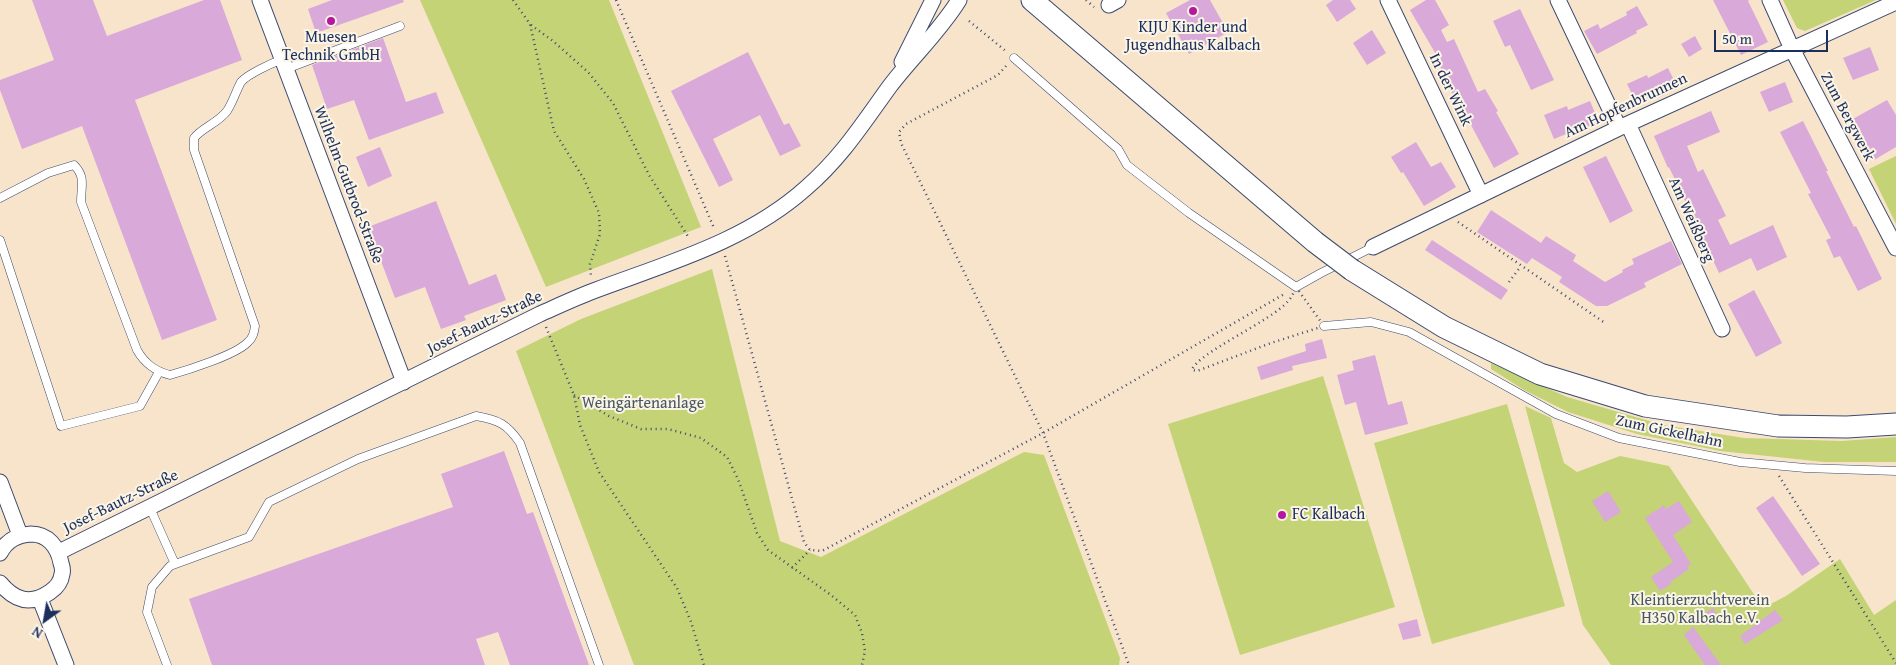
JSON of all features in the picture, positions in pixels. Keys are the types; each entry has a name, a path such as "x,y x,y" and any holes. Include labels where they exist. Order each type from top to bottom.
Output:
{"main road":[{"path":"1032,2 1315,242 1352,270 1444,327 1540,374 1645,406 1778,426 1846,427 1896,424"}],"street":[{"name":"Wilhelm-Gutbrod-Straße","path":"260,0 404,382"},
{"name":"Josef-Bautz-Straße","path":"890,86 933,0"},
{"name":"Josef-Bautz-Straße","path":"59,552 540,314 593,291 721,242 767,218 805,189 835,160 867,120 890,86 956,4 970,0"},
{"name":"In der Wink","path":"1388,0 1481,196"},
{"name":"Am Weißberg","path":"1558,0 1623,126 1722,330"},
{"name":"Zum Bergwerk","path":"1770,0 1792,49 1896,248"},
{"name":"Am Hopfenbrunnen","path":"1373,247 1623,126 1896,2"},
{"path":"0,482 20,535"},
{"path":"0,553 5,544 20,535 38,534 52,541 59,552 63,573 56,588 40,599 26,600 9,594 0,583"},
{"path":"40,599 66,665"}],"lane":[{"path":"0,198 61,168 74,165 80,172 83,183 81,202 142,359 160,372 170,374 179,373 228,354 247,343 254,335 256,326 194,150 194,138 201,129 214,123 227,111 242,81 270,64 284,64 400,26"},
{"path":"1014,58 1118,149 1127,166 1189,214 1296,287 1373,247"},
{"path":"0,240 61,426 140,406 160,372"},
{"name":"Zum Gickelhahn","path":"1324,326 1371,322 1409,332 1556,414 1619,438 1740,462 1781,466 1896,470"},
{"path":"167,665 147,612 152,587 170,566 249,537 269,502 358,459 476,416 495,420 510,429 520,443 599,665"},
{"path":"150,508 175,564"}],"path":[{"path":"513,0 530,24 588,72 613,103 649,175 689,238"},
{"path":"616,0 721,242 804,542 810,550 822,551 1043,433 1296,287"},
{"path":"968,21 1014,58 998,75 906,124 899,132 901,143 1043,433 1128,665"},
{"path":"530,24 554,131 584,179 599,213 600,234 590,264 593,291"},
{"path":"1454,220 1605,323"},
{"path":"1509,282 1521,266"},
{"path":"1296,287 1324,326 1271,343 1197,371 1192,370 1198,360 1251,329 1288,302 1296,287"},
{"path":"540,314 574,395 580,426 599,472 677,588 692,622 704,665"},
{"path":"574,395 609,416 641,429 668,429 701,438 727,457 738,479 756,533 768,550 855,615 862,633 865,651 862,665"},
{"path":"1781,466 1779,477 1896,663"},
{"path":"792,568 810,550"}],"green space":[{"path":"420,0 609,0 701,227 546,287"},
{"path":"1783,0 1876,0 1805,31 1797,28"},
{"path":"1896,156 1896,224 1869,169"},
{"name":"Weingärtenanlage","path":"712,269 780,541 821,557 1024,452 1044,455 1120,658 1119,665 634,665 516,351 581,319"},
{"path":"1491,363 1567,397 1663,425 1744,438 1842,441 1896,437 1896,462 1824,462 1720,451 1637,434 1568,412 1524,390 1491,369"},
{"name":"FC Kalbach","path":"1323,376 1395,607 1240,655 1168,424"},
{"name":"FC Kalbach","path":"1507,404 1565,606 1432,644 1374,443"},
{"name":"Kleintierzuchtverein H350 Kalbach e.V.","path":"1525,406 1551,418 1564,463 1577,472 1620,456 1669,466 1763,608 1786,596 1840,559 1874,615 1896,600 1896,665 1611,665 1583,625"}],"building":[{"path":"32,0 93,0 107,36 204,0 220,0 242,60 135,100 217,320 162,340 82,126 22,149 0,90 0,80 54,60"},
{"name":"Muesen Technik GmbH","path":"332,0 403,0 404,2 316,33 308,9"},
{"path":"1190,0 1210,0 1228,32 1189,54 1166,13"},
{"path":"1333,0 1350,0 1356,9 1337,22 1326,5"},
{"path":"1426,0 1435,0 1449,25 1441,30 1447,42 1454,39 1478,92 1485,89 1519,154 1494,168 1471,125 1469,126 1435,57 1437,56 1410,10"},
{"path":"1713,0 1749,0 1768,42 1741,55"},
{"path":"1637,6 1648,25 1636,31 1637,33 1597,54 1584,31 1598,24 1600,29 1627,15 1626,12"},
{"path":"1520,9 1554,80 1531,90 1510,45 1505,47 1493,21"},
{"path":"1372,30 1386,53 1367,65 1353,43"},
{"path":"1695,36 1702,49 1689,57 1681,44"},
{"path":"383,38 406,102 436,92 444,113 369,140 354,100 327,109 312,65"},
{"path":"1870,47 1879,70 1853,80 1843,58"},
{"path":"748,52 784,125 789,123 801,146 780,156 760,115 713,139 733,180 719,187 671,91"},
{"path":"1668,68 1678,88 1658,98 1656,95 1637,104 1627,84 1647,75 1648,78"},
{"path":"1785,82 1793,102 1769,112 1760,92"},
{"path":"1887,100 1896,115 1896,147 1874,160 1851,120"},
{"path":"1590,101 1599,123 1554,139 1544,115 1567,106 1568,110"},
{"path":"1711,111 1720,132 1687,146 1698,172 1703,169 1726,216 1718,220 1730,245 1773,225 1787,257 1757,271 1751,258 1719,273 1654,136"},
{"path":"1803,121 1854,227 1856,226 1882,279 1858,291 1840,256 1834,258 1826,240 1831,238 1808,194 1811,193 1780,132"},
{"path":"1416,142 1431,167 1441,162 1456,187 1424,206 1403,172 1401,173 1391,157"},
{"path":"380,147 392,176 368,187 356,157"},
{"path":"1606,156 1633,211 1610,223 1583,167"},
{"path":"436,201 469,285 496,274 506,300 464,316 466,320 441,329 425,287 395,298 368,227"},
{"path":"1491,210 1541,243 1546,236 1576,255 1573,261 1605,282 1634,264 1632,259 1671,241 1682,264 1644,283 1646,287 1607,306 1596,306 1559,282 1562,277 1532,258 1527,264 1477,232"},
{"path":"1432,240 1508,290 1501,300 1425,250"},
{"path":"1754,290 1782,343 1756,357 1728,304"},
{"path":"1322,339 1327,358 1292,366 1293,370 1261,380 1257,367 1306,351 1305,344"},
{"path":"1375,355 1388,405 1402,401 1408,424 1365,435 1356,402 1345,405 1337,375 1354,370 1352,361"},
{"path":"504,451 527,514 533,512 589,665 510,665 498,632 476,639 485,665 212,665 189,599 453,507 441,474"},
{"path":"1608,491 1621,512 1605,522 1592,501"},
{"path":"1773,496 1820,564 1802,576 1756,508"},
{"path":"1679,501 1692,522 1673,535 1691,564 1687,567 1689,569 1660,591 1651,577 1673,562 1645,518 1664,505 1666,509"},
{"path":"1713,608 1720,619 1709,626 1702,615"},
{"path":"1775,610 1783,620 1745,644 1740,636"},
{"path":"1417,619 1421,636 1403,640 1398,624"},
{"path":"1693,627 1721,665 1705,665 1684,635"}],"place":[{"name":"KIJU Kinder und Jugendhaus Kalbach","path":"1193,11"},
{"name":"Muesen Technik GmbH","path":"331,21"},
{"name":"FC Kalbach","path":"1282,515"}]}
